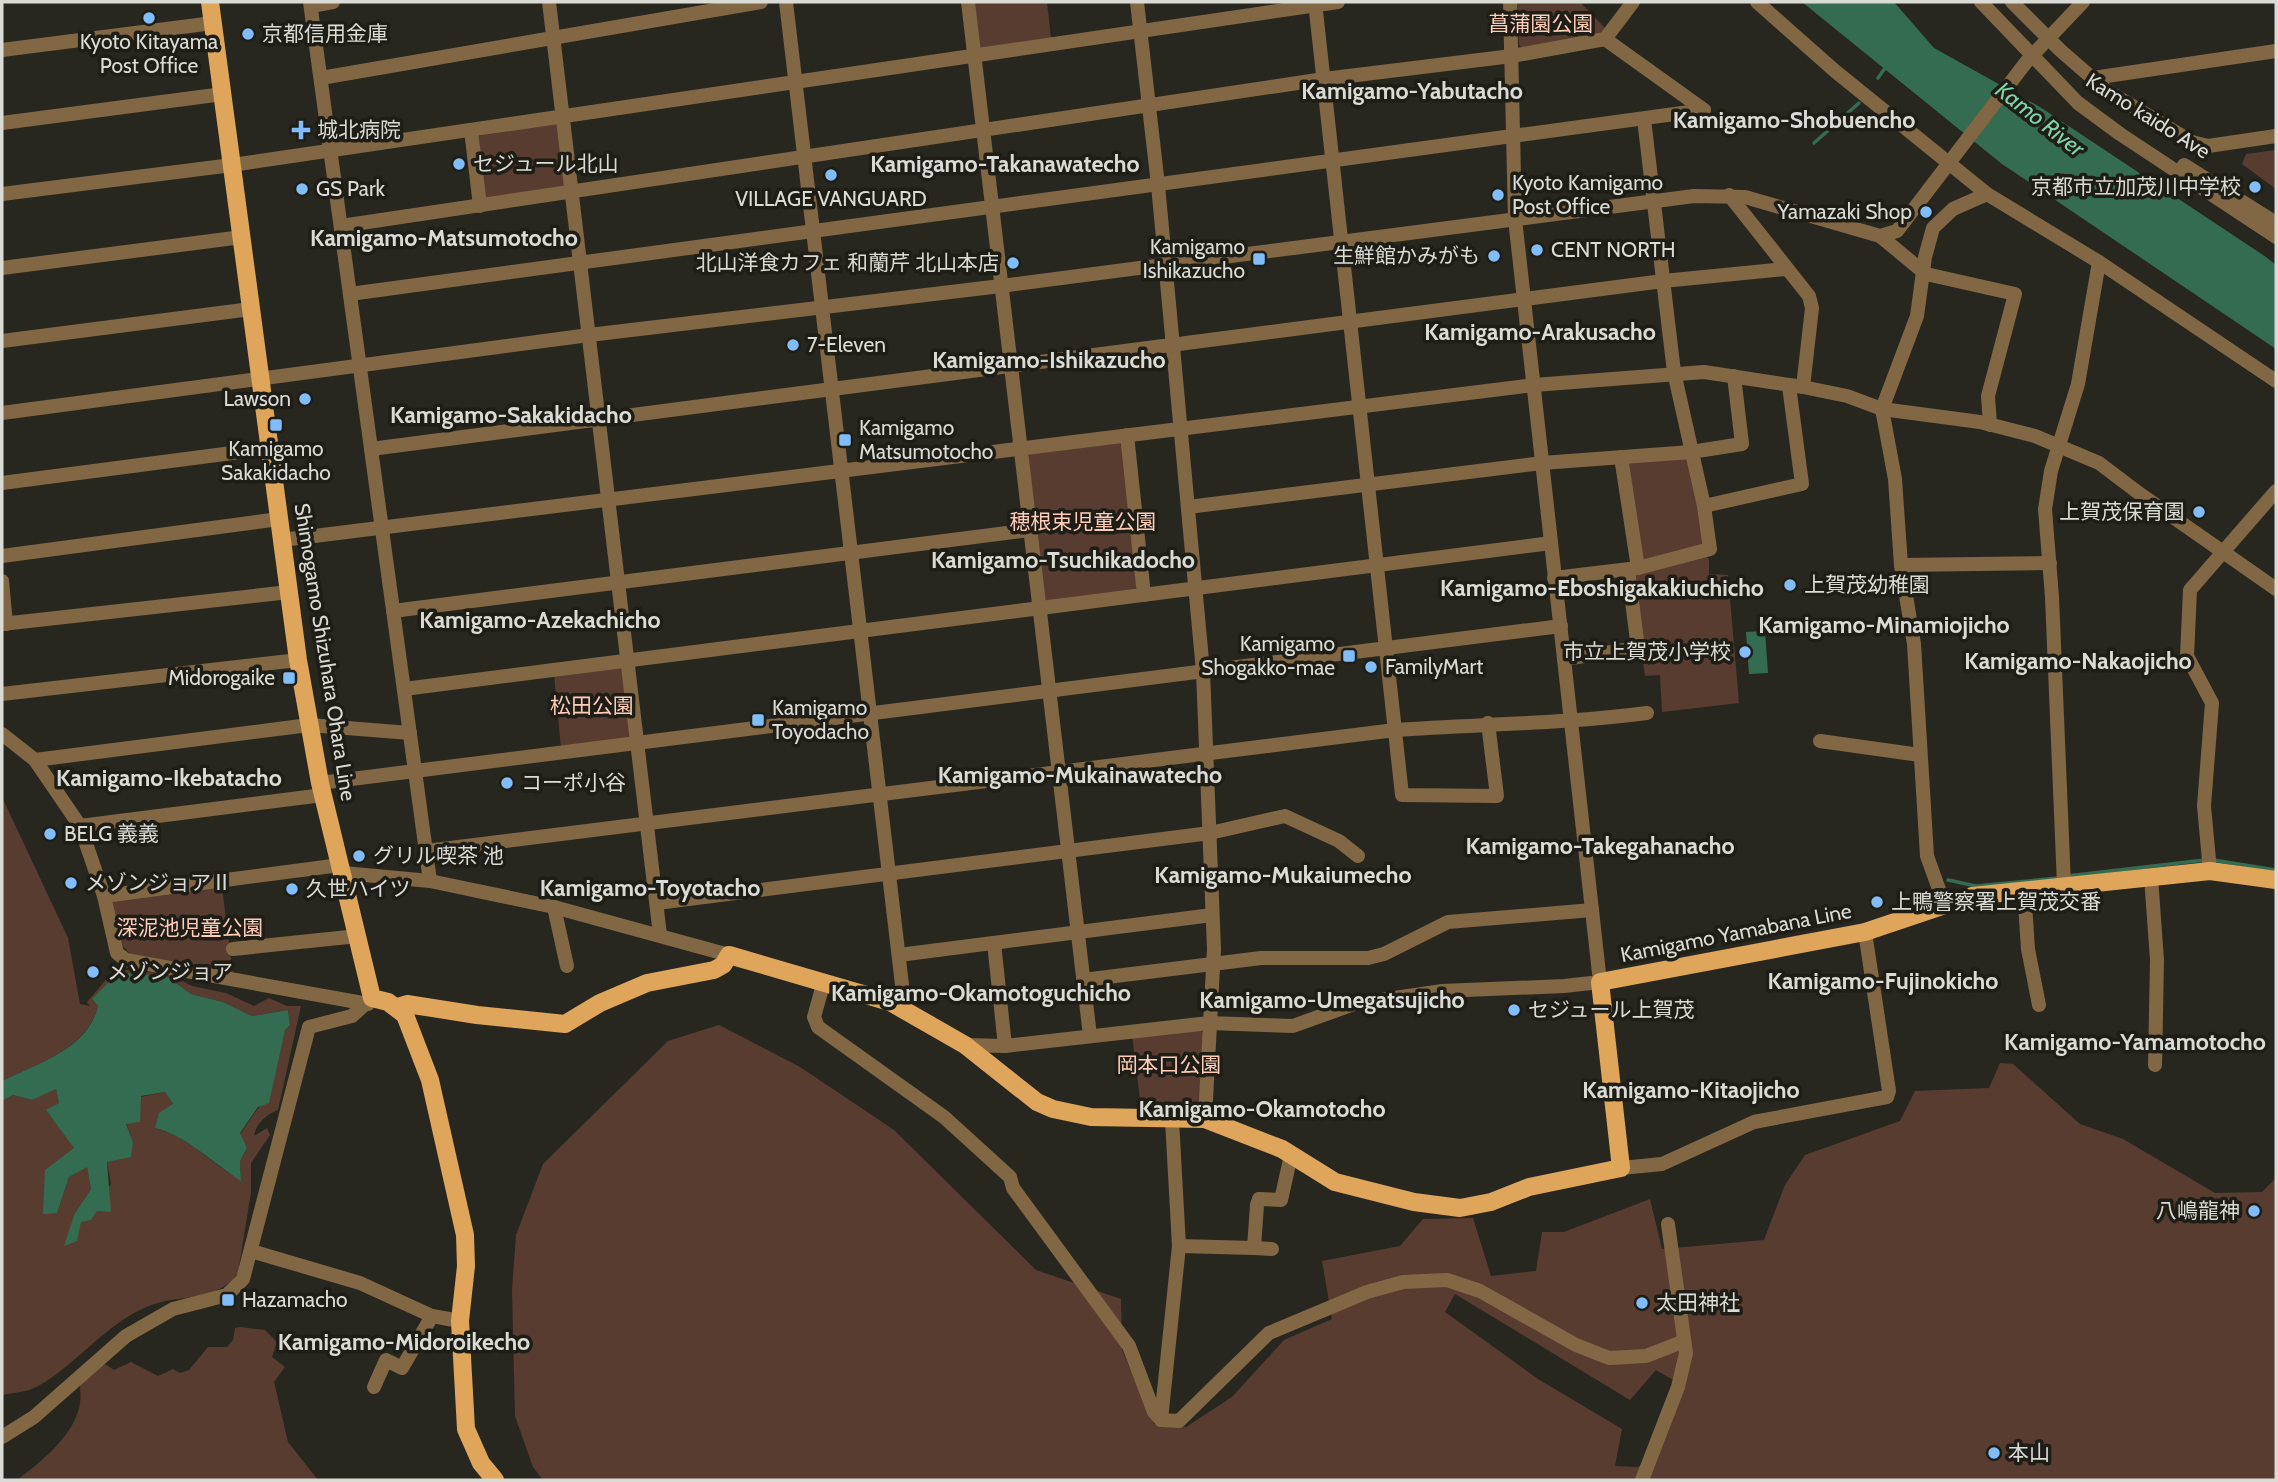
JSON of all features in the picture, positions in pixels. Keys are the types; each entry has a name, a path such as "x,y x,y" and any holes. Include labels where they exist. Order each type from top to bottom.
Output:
{"main road":[{"name":"Shimogamo Shizuhara Ohara Line","path":"210,2 298,660 322,789 358,936 370,1002"},
{"name":"Kamigamo Yamabana Line","path":"1621,1168 1600,982 1865,932 1972,896 2024,889 2063,879 2151,877 2209,864 2276,880"},
{"path":"370,1002 397,1007 407,1004 477,1016 565,1024 600,1003 647,983 714,970 723,965 729,955 890,1002 965,1045 1037,1102 1053,1109 1091,1117 1205,1119 1282,1149 1335,1182 1414,1202 1460,1208 1491,1202 1529,1187 1621,1168"},
{"path":"397,1007 412,1027 430,1080 458,1200 466,1247 460,1321 466,1429 481,1463 495,1480"}],"street":[{"path":"333,2 311,4 430,881"},
{"path":"549,2 660,935"},
{"path":"321,78 761,2"},
{"path":"786,2 905,1010"},
{"path":"968,2 1090,1036"},
{"path":"1137,2 1158,185 1203,671 1213,963 1205,1119"},
{"path":"2,194 330,151 1315,3 1338,2"},
{"path":"965,1045 1005,1046 1209,1023 1293,1026 1354,1004 1406,996 1442,991 1600,982 1515,219 1510,2"},
{"path":"341,226 1324,79 1512,56 1605,39 1633,2"},
{"path":"1757,2 1835,71 1952,159 1987,194 2099,262 2276,381"},
{"name":"Kamo kaido Ave","path":"1981,2 2031,58 2068,90 2130,133 2214,182 2276,223"},
{"path":"2012,2 2048,39 2106,90 2192,142 2208,146 2276,136"},
{"path":"1880,236 1897,231 2031,58 2083,2"},
{"path":"1315,3 1402,795 1497,796 1488,723"},
{"path":"2,50 213,23"},
{"path":"350,294 1704,110 1605,39"},
{"path":"2093,78 2276,51"},
{"name":"Kamo kaido Ave","path":"2068,90 2078,103 2120,134 2276,236"},
{"path":"2,123 223,94"},
{"path":"1555,578 1633,569 1710,549 1704,506 1674,372 1644,119"},
{"path":"471,130 480,206"},
{"path":"1944,906 1927,856 1914,644 1901,565 1895,479 1882,410 1917,316 1933,228 1954,209 1987,194"},
{"path":"1704,506 1802,484 1796,386 1812,308 1809,296 1729,195"},
{"path":"2,413 589,335 1001,286 1515,219 1729,195 1800,211 1880,236 1924,272 2015,293 1988,396 1990,425"},
{"path":"2,268 242,237"},
{"path":"2063,879 2050,564 2045,509 2059,444 2078,384 2099,262"},
{"path":"372,449 1351,324 1663,281 1786,269"},
{"path":"2,341 251,309"},
{"path":"282,540 1534,385 1674,372 1734,376 1796,386 1847,396 1882,410 1990,425 2059,444 2121,477 2140,494 2276,589"},
{"path":"1188,507 1542,463 1691,452 1742,444 1734,376"},
{"path":"1127,435 1144,595"},
{"path":"2,484 270,448"},
{"path":"1564,659 1638,648 1621,457"},
{"path":"2209,864 2204,806 2212,703 2189,662 2187,619 2190,590 2276,491"},
{"path":"2,556 279,519"},
{"path":"393,611 1030,530"},
{"path":"404,689 1551,543"},
{"path":"1901,565 2050,564"},
{"path":"2,581 4,624 289,592"},
{"path":"80,826 322,789 415,771 637,741 1561,626"},
{"path":"2,694 298,660"},
{"path":"426,851 1395,730 1488,723 1570,723 1647,713"},
{"path":"35,760 309,725 410,733"},
{"path":"2,734 35,760 80,826 104,896 117,953 126,960 370,1002"},
{"path":"1820,741 1920,755"},
{"path":"657,903 1210,832 1285,816 1339,841 1357,856"},
{"path":"104,896 341,869 430,881 554,907 729,955"},
{"path":"2151,877 2157,960 2155,1065"},
{"path":"2024,889 2028,949 2039,1006"},
{"path":"554,907 567,966"},
{"path":"1083,980 1261,958 1368,958 1384,954 1448,922 1592,910"},
{"path":"899,955 1212,915"},
{"path":"1621,1168 1662,1164 1754,1122 1886,1097 1889,1091 1865,932"},
{"path":"233,949 358,936"},
{"path":"994,943 1005,1046"},
{"path":"824,981 814,1017 818,1027 944,1117 1010,1177 1013,1188 1129,1346 1154,1412 1161,1420 1179,1421 1269,1334 1354,1297 1403,1282 1447,1280 1480,1291 1576,1345 1609,1358 1646,1356 1682,1342"},
{"path":"2,1437 34,1417 126,1336 173,1309 227,1296 243,1279 309,1027 352,1016 370,1002"},
{"path":"1161,1420 1179,1246 1172,1120"},
{"path":"1254,1248 1256,1205 1259,1199 1282,1200 1292,1155"},
{"path":"1642,1480 1678,1387 1686,1353 1682,1342 1668,1224"},
{"path":"1179,1246 1272,1250"},
{"path":"251,1251 360,1283 432,1316 460,1321"},
{"path":"374,1387 386,1360 402,1368 432,1316"}],"green space":[{"path":"971,2 1047,2 1051,38 980,50"},
{"name":"菖蒲園公園","path":"1517,2 1580,2 1608,31 1601,38 1523,48 1519,45"},
{"path":"554,123 560,127 568,189 483,201 479,136"},
{"path":"2276,150 2276,189 2242,164 2246,154"},
{"name":"穂根束児童公園","path":"1119,441 1124,445 1137,587 1132,593 1048,602 1042,597 1028,457 1031,452"},
{"path":"1688,455 1705,545 1641,563 1626,462"},
{"path":"1703,555 1709,559 1709,574 1728,575 1739,703 1662,712 1660,675 1645,676 1632,577 1635,572"},
{"name":"松田公園","path":"622,667 630,738 561,748 554,675"},
{"path":"2,797 68,938 80,1004 90,1006 87,1002 109,976 125,970 168,974 192,986 226,993 254,1006 269,998 287,1006 301,1006 278,1110 262,1120 254,1136 267,1128 270,1135 251,1163 251,1192 238,1273 229,1283 209,1293 162,1302 135,1313 38,1386 2,1395 2,1101 13,1095 32,1100 56,1088 59,1103 47,1111 75,1148 57,1213 69,1177 87,1166 91,1189 75,1213 81,1221 111,1184 107,1161 133,1142 126,1123 140,1097 165,1092 173,1104 155,1128 178,1137 241,1180 240,1161 247,1148 240,1134 259,1107 285,1030 290,1025 288,1010 252,1016 223,1002 191,994 168,977 151,976 92,999 98,1006 92,1021 72,1044 45,1061 2,1081"},
{"name":"深泥池児童公園","path":"222,887 233,975 130,954 123,946 111,905 117,898"},
{"path":"719,1025 800,1067 894,1130 1036,1270 1121,1299 1122,1350 1154,1424 1186,1427 1232,1397 1284,1340 1332,1319 1322,1261 1400,1246 1423,1219 1473,1218 1491,1276 1536,1271 1542,1232 1564,1232 1650,1199 1662,1249 1764,1240 1785,1185 1805,1155 1900,1121 1915,1091 1989,1088 2000,1063 2013,1064 2080,1124 2123,1139 2215,1193 2262,1192 2276,1178 2276,1480 543,1480 533,1467 515,1416 512,1289 516,1235 543,1164 668,1041","holes":["1455,1294 1630,1400 1656,1370 1684,1386 1657,1455 1638,1467 1615,1466 1622,1429 1538,1379 1445,1312"]},
{"name":"岡本口公園","path":"1197,1028 1204,1033 1199,1117 1142,1116 1132,1035"},
{"path":"235,1328 265,1330 277,1342 272,1357 285,1367 274,1382 288,1442 318,1480 17,1480 56,1447 72,1426 80,1403 80,1381 105,1364 114,1370 131,1362 158,1376 173,1369 180,1373 189,1370 208,1347 227,1347 233,1340"}],"water":[{"name":"Kamo River","path":"1802,2 1894,2 1934,48 2040,107 2266,257 2276,265 2276,349 2002,164"},
{"path":"1765,631 1768,673 1749,674 1746,632"},
{"path":"129,973 168,977 191,994 223,1002 252,1016 288,1010 290,1025 285,1030 269,1103 258,1107 240,1133 247,1148 240,1161 241,1181 188,1143 155,1128 159,1113 173,1104 165,1092 141,1096 140,1122 126,1124 133,1142 131,1157 107,1162 111,1212 97,1211 91,1220 81,1222 77,1241 64,1246 75,1213 91,1189 87,1167 69,1177 57,1213 43,1214 45,1170 74,1148 46,1110 59,1103 56,1089 32,1100 13,1095 2,1101 2,1081 46,1061 73,1044 92,1021 98,1006 92,999 113,978"}],"waterway":[{"path":"1878,78 1885,68"},
{"path":"1814,143 1859,103"},
{"path":"2067,876 2205,860"},
{"path":"2213,860 2276,870"},
{"path":"1948,880 1976,886 2059,878"}],"place":[{"name":"Kyoto Kitayama Post Office","path":"149,18"},
{"name":"京都信用金庫","path":"248,34"},
{"name":"城北病院","path":"301,130"},
{"name":"セジュール北山","path":"459,164"},
{"name":"VILLAGE VANGUARD","path":"831,175"},
{"name":"京都市立加茂川中学校","path":"2255,187"},
{"name":"GS Park","path":"302,189"},
{"name":"Kyoto Kamigamo Post Office","path":"1498,195"},
{"name":"Yamazaki Shop","path":"1926,212"},
{"name":"CENT NORTH","path":"1537,250"},
{"name":"生鮮館かみがも","path":"1494,256"},
{"name":"Kamigamo Ishikazucho","path":"1259,259"},
{"name":"北山洋食カフェ 和蘭芹 北山本店","path":"1013,263"},
{"name":"7-Eleven","path":"793,345"},
{"name":"Lawson","path":"305,399"},
{"name":"Kamigamo Sakakidacho","path":"276,425"},
{"name":"Kamigamo Matsumotocho","path":"845,440"},
{"name":"上賀茂保育園","path":"2199,512"},
{"name":"上賀茂幼稚園","path":"1790,585"},
{"name":"市立上賀茂小学校","path":"1745,652"},
{"name":"Kamigamo Shogakko-mae","path":"1349,656"},
{"name":"FamilyMart","path":"1371,667"},
{"name":"Midorogaike","path":"289,678"},
{"name":"Kamigamo Toyodacho","path":"758,720"},
{"name":"コーポ小谷","path":"507,783"},
{"name":"BELG 義義","path":"50,834"},
{"name":"グリル喫茶 池","path":"359,856"},
{"name":"メゾンジョアⅡ","path":"71,883"},
{"name":"久世ハイツ","path":"292,889"},
{"name":"上鴨警察署上賀茂交番","path":"1877,902"},
{"name":"メゾンジョア","path":"93,972"},
{"name":"セジュール上賀茂","path":"1514,1010"},
{"name":"八嶋龍神","path":"2254,1211"},
{"name":"Hazamacho","path":"228,1300"},
{"name":"太田神社","path":"1642,1303"},
{"name":"本山","path":"1994,1453"}],"district":[{"name":"Kamigamo-Yabutacho","path":"1412,91"},
{"name":"Kamigamo-Shobuencho","path":"1794,120"},
{"name":"Kamigamo-Takanawatecho","path":"1005,164"},
{"name":"Kamigamo-Matsumotocho","path":"444,238"},
{"name":"Kamigamo-Arakusacho","path":"1540,332"},
{"name":"Kamigamo-Ishikazucho","path":"1049,360"},
{"name":"Kamigamo-Sakakidacho","path":"511,415"},
{"name":"Kamigamo-Tsuchikadocho","path":"1063,560"},
{"name":"Kamigamo-Eboshigakakiuchicho","path":"1602,588"},
{"name":"Kamigamo-Azekachicho","path":"540,620"},
{"name":"Kamigamo-Minamiojicho","path":"1884,625"},
{"name":"Kamigamo-Nakaojicho","path":"2078,661"},
{"name":"Kamigamo-Mukainawatecho","path":"1080,775"},
{"name":"Kamigamo-Ikebatacho","path":"169,778"},
{"name":"Kamigamo-Takegahanacho","path":"1600,846"},
{"name":"Kamigamo-Mukaiumecho","path":"1283,875"},
{"name":"Kamigamo-Toyotacho","path":"650,888"},
{"name":"Kamigamo-Fujinokicho","path":"1883,981"},
{"name":"Kamigamo-Okamotoguchicho","path":"981,993"},
{"name":"Kamigamo-Umegatsujicho","path":"1332,1000"},
{"name":"Kamigamo-Yamamotocho","path":"2135,1042"},
{"name":"Kamigamo-Kitaojicho","path":"1691,1090"},
{"name":"Kamigamo-Okamotocho","path":"1262,1109"},
{"name":"Kamigamo-Midoroikecho","path":"404,1342"}]}
